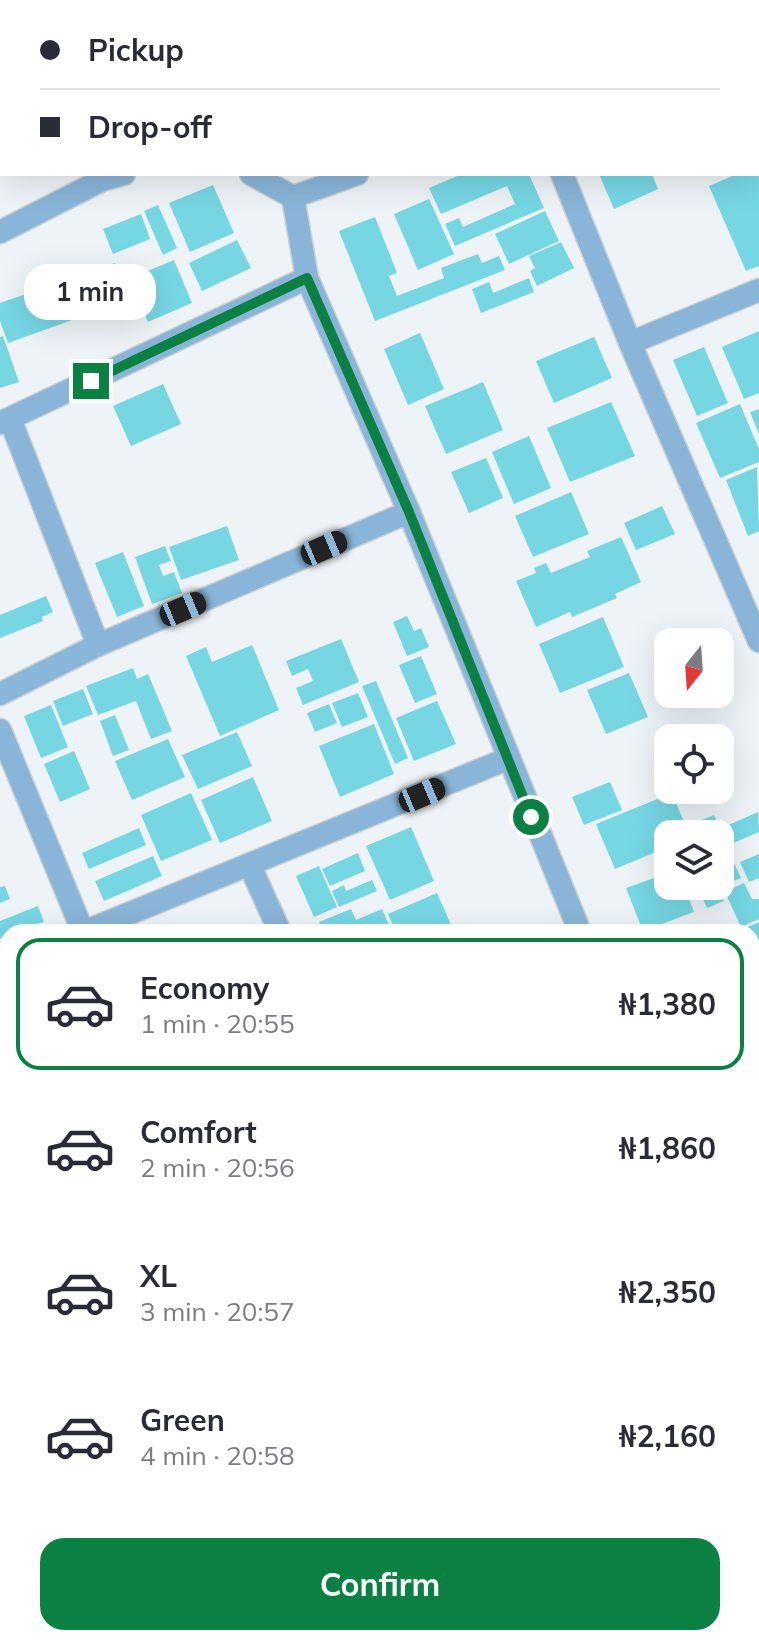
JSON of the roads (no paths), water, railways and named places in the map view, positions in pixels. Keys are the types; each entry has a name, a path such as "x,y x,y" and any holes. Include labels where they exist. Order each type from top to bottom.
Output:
{"street":[{"path":"255,176 293,197 351,176"},
{"path":"563,176 630,343 759,641"},
{"path":"0,232 101,177"},
{"path":"293,197 307,278 409,512 577,924"},
{"path":"98,645 5,421 307,278"},
{"path":"630,343 759,290"},
{"path":"0,694 98,645 409,512"},
{"path":"0,730 81,924"},
{"path":"104,924 507,759"},
{"path":"250,866 276,924"}]}
